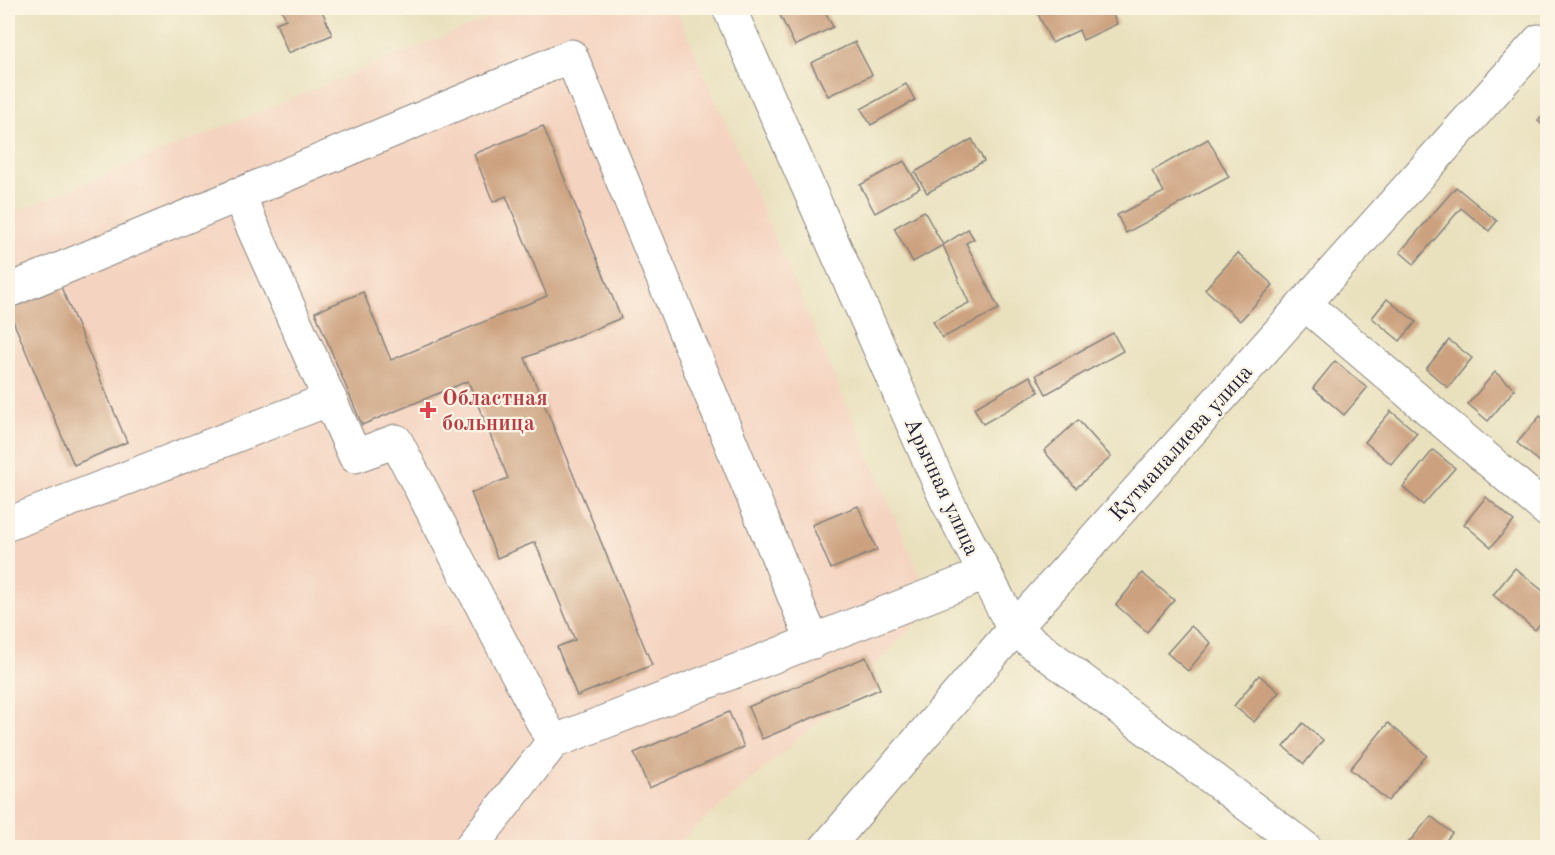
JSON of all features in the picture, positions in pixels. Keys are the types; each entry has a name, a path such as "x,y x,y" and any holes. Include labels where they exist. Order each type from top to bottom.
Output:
{"street":[{"name":"Арычная улица","path":"729,8 947,501 1014,629 1305,848"},
{"name":"Кутманалиева улица","path":"826,848 1014,629 1305,304 1543,45"},
{"path":"8,291 571,57 813,642"},
{"path":"238,194 355,456 396,441 553,742"},
{"path":"1305,304 1548,511"},
{"path":"8,524 330,399"},
{"path":"470,848 553,742 985,574"}],"shaded area":[{"name":"Областная больница","path":"513,8 676,8 933,606 829,712 674,847 8,848 8,215"}],"building":[{"path":"281,8 321,8 332,35 288,53 276,23 286,19"},
{"path":"790,8 823,8 833,27 795,46 779,13"},
{"path":"1035,8 1110,8 1117,24 1083,40 1079,30 1052,43"},
{"path":"855,42 872,75 828,96 811,63"},
{"path":"906,84 915,100 871,125 861,109"},
{"path":"1548,109 1548,130 1538,121"},
{"path":"543,126 621,318 525,358 652,665 577,696 557,647 575,640 535,542 497,558 471,493 508,478 468,381 362,425 315,312 363,292 391,360 547,296 506,196 493,202 474,154"},
{"path":"972,139 984,161 927,193 915,172"},
{"path":"1208,139 1229,177 1126,233 1117,215 1164,192 1152,171"},
{"path":"904,161 920,188 875,213 860,185"},
{"path":"1456,187 1497,221 1489,231 1461,208 1414,264 1400,252"},
{"path":"924,211 943,245 913,262 894,228"},
{"path":"968,229 974,239 966,243 999,309 942,338 933,321 969,303 943,245"},
{"path":"1238,253 1273,285 1240,321 1205,289"},
{"path":"61,287 127,442 74,465 8,309"},
{"path":"1387,299 1416,322 1400,341 1372,318"},
{"path":"1113,333 1123,351 1046,394 1036,375"},
{"path":"1449,340 1472,358 1448,388 1426,369"},
{"path":"1335,361 1367,388 1344,415 1313,388"},
{"path":"1495,372 1515,389 1488,421 1468,404"},
{"path":"1030,376 1039,392 983,424 974,408"},
{"path":"1391,411 1417,433 1391,464 1365,442"},
{"path":"1540,416 1548,422 1548,453 1540,462 1517,443"},
{"path":"1078,420 1111,457 1076,488 1044,451"},
{"path":"1433,450 1455,468 1423,505 1403,487"},
{"path":"1486,497 1514,521 1491,547 1464,524"},
{"path":"858,506 877,550 831,569 812,525"},
{"path":"1515,568 1548,595 1548,614 1535,630 1493,595"},
{"path":"1142,573 1174,600 1147,632 1116,605"},
{"path":"1191,626 1211,643 1188,671 1167,653"},
{"path":"866,657 880,689 762,739 748,707"},
{"path":"1259,675 1279,692 1254,722 1234,706"},
{"path":"729,712 744,747 649,788 634,753"},
{"path":"1303,723 1323,740 1304,764 1284,747"},
{"path":"1388,723 1427,755 1388,801 1350,769"},
{"path":"1431,816 1452,833 1440,848 1404,848"}],"place":[{"name":"Областная больница","path":"428,410"}]}
